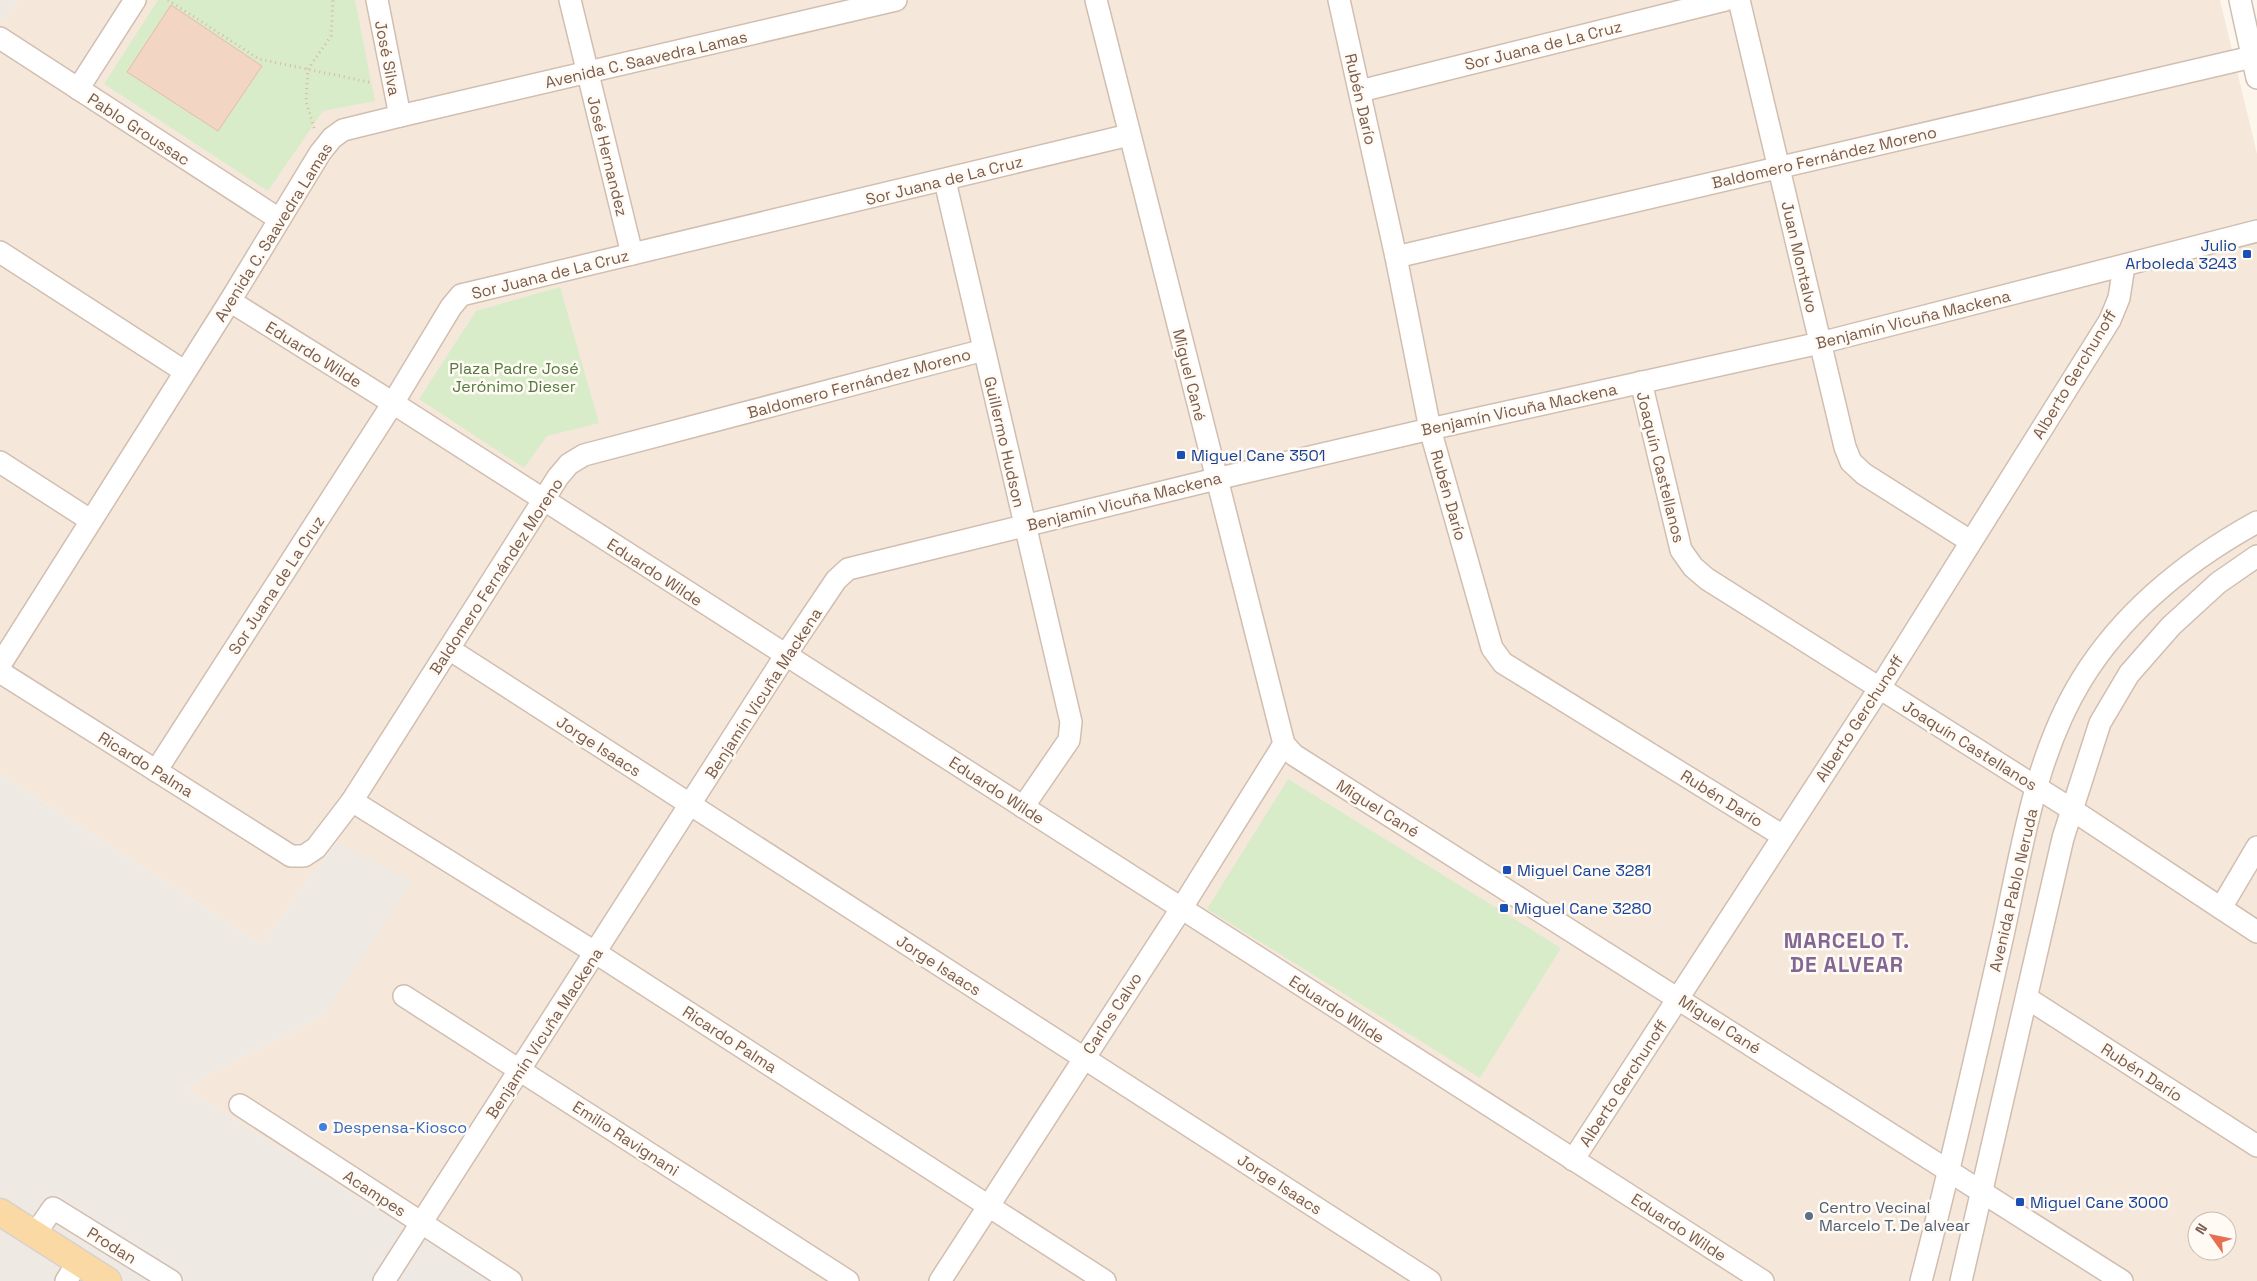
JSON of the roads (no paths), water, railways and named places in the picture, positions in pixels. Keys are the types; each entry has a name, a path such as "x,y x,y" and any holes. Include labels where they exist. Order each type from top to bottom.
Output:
{"main road":[{"path":"0,1212 35,1234 72,1271 108,1281"}],"street":[{"path":"78,89 135,0"},
{"name":"José Silva","path":"377,0 400,116"},
{"name":"José Hernandez","path":"570,0 632,254"},
{"name":"Avenida C. Saavedra Lamas","path":"0,664 230,301 320,153 332,138 343,130 400,116 896,0"},
{"name":"Miguel Cané","path":"1096,0 1284,744 1294,755 2122,1281"},
{"name":"Rubén Darío","path":"1339,0 1396,258 1430,429 1492,648 1503,663 1783,836"},
{"name":"Sor Juana de La Cruz","path":"1360,91 1725,0"},
{"name":"Juan Montalvo","path":"1739,0 1845,447 1851,462 1864,474 1970,541"},
{"path":"2240,0 2257,78"},
{"name":"Pablo Groussac","path":"0,38 279,219"},
{"name":"Baldomero Fernández Moreno","path":"1396,258 2252,57"},
{"name":"Sor Juana de La Cruz","path":"156,771 393,403 451,307 461,295 945,181 1129,135"},
{"name":"Guillermo Hudson","path":"945,181 1071,722 1070,740 1023,807"},
{"name":"Benjamín Vicuña Mackena","path":"384,1281 785,656 836,580 848,569 1216,478 1820,343 2257,232"},
{"path":"0,252 184,371"},
{"name":"Alberto Gerchunoff","path":"1573,1160 1879,689 2110,320 2119,298 2124,266"},
{"name":"Eduardo Wilde","path":"230,301 393,403 1758,1280"},
{"name":"Baldomero Fernández Moreno","path":"291,856 304,856 316,848 352,801 558,477 569,464 584,455 984,350"},
{"name":"Joaquín Castellanos","path":"1641,382 1681,550 1693,567 1707,579 2071,809 2257,932"},
{"path":"0,462 90,520"},
{"name":"Avenida Pablo Neruda","path":"1921,1281 1950,1171 2037,788 2054,731 2082,679 2111,639 2141,606 2184,568 2224,540 2257,522"},
{"path":"1962,1281 2071,809 2100,723 2129,674 2171,626 2218,583 2257,556"},
{"name":"Jorge Isaacs","path":"449,649 1430,1281"},
{"name":"Ricardo Palma","path":"0,672 291,856"},
{"name":"Carlos Calvo","path":"940,1281 1181,909 1284,744"},
{"name":"Ricardo Palma","path":"352,801 596,952 1105,1281"},
{"path":"2221,908 2257,847"},
{"name":"Emilio Ravignani","path":"404,996 848,1281"},
{"name":"Rubén Darío","path":"2027,998 2257,1146"},
{"name":"Acampes","path":"240,1105 511,1281"},
{"name":"Prodan","path":"35,1234 53,1208 171,1281"}],"place":[{"name":"Julio Arboleda 3243","path":"2247,254"},
{"name":"Miguel Cane 3501","path":"1181,455"},
{"name":"Miguel Cane 3281","path":"1507,870"},
{"name":"Miguel Cane 3280","path":"1504,908"},
{"name":"Despensa-Kiosco","path":"323,1127"},
{"name":"Miguel Cane 3000","path":"2020,1202"},
{"name":"Centro Vecinal Marcelo T. De alvear","path":"1809,1216"}],"district":[{"name":"MARCELO T. DE ALVEAR","path":"1847,953"}],"park label":[{"name":"Plaza Padre José Jerónimo Dieser","path":"514,377"}]}
